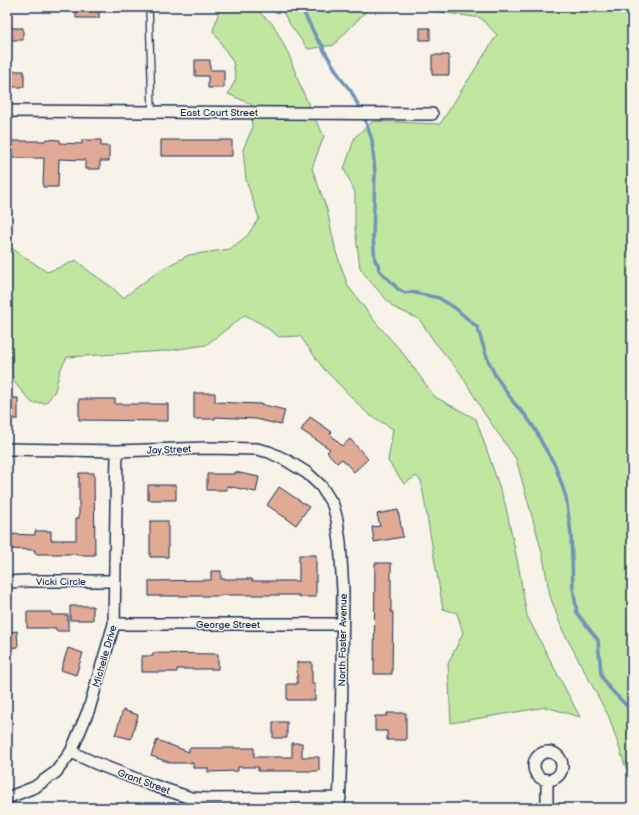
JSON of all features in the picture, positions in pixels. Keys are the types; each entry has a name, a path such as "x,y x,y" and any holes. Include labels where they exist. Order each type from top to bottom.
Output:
{"street":[{"name":"East Court Street","path":"7,111 432,114"},
{"name":"Jay Street","path":"7,448 117,451 208,448 258,450 269,452 286,460 307,473 321,486"},
{"name":"Michelle Drive","path":"7,798 35,787 56,772 71,752 89,709 114,624 117,451"},
{"name":"North Foster Avenue","path":"321,486 333,505 337,520 343,591 340,803"},
{"name":"Vicki Circle","path":"7,582 115,581"},
{"name":"George Street","path":"114,624 342,624"},
{"name":"Grant Street","path":"71,752 149,784 192,798 340,803"},
{"path":"547,780 547,808"}],"lane":[{"path":"149,7 152,112"}],"green space":[{"path":"220,7 253,7 273,24 289,55 312,113 324,136 312,168 327,210 336,252 348,286 377,324 402,352 435,397 476,419 505,503 527,616 580,717 546,707 451,723 448,664 463,633 457,613 443,609 421,481 416,476 404,484 388,461 393,429 368,414 323,368 300,336 279,337 263,325 245,315 206,345 165,351 67,357 60,370 55,391 46,403 32,403 13,381 12,354 7,355 7,245 47,272 76,260 113,288 123,298 160,270 189,255 230,249 247,236 259,218 246,180 243,149 252,129 251,104 228,94 236,79 233,62 213,31"},
{"path":"280,7 370,7 334,45 308,49 291,26"},
{"path":"407,7 632,7 632,808 630,808 631,783 609,717 562,629 550,596 542,552 516,459 484,413 461,374 434,341 419,319 393,307 360,268 355,228 355,192 344,169 355,137 373,121 440,124 497,35 481,18"}],"building":[{"path":"76,7 99,7 99,18 76,18"},
{"path":"8,28 23,28 23,40 8,40"},
{"path":"420,28 430,28 430,40 420,40"},
{"path":"432,55 449,55 449,75 432,75"},
{"path":"195,60 210,60 210,70 224,70 224,88 208,88 208,76 195,76"},
{"path":"7,71 24,71 24,87 7,87"},
{"path":"46,139 60,140 60,143 82,144 82,140 101,140 101,146 109,146 109,161 100,161 100,169 85,169 85,160 59,159 58,187 43,187 44,158 7,158 7,141 45,141"},
{"path":"161,140 232,140 232,156 161,156"},
{"path":"194,393 215,393 215,402 260,404 285,410 281,425 256,419 215,417 215,419 194,419"},
{"path":"7,398 18,398 18,419 7,419"},
{"path":"79,399 115,399 115,404 168,404 168,421 79,420"},
{"path":"310,417 332,432 330,434 342,446 350,439 368,459 354,472 342,459 337,463 327,452 330,449 301,430"},
{"path":"235,472 259,477 256,492 227,486 227,490 207,490 207,474 235,474"},
{"path":"79,473 94,473 95,555 35,554 35,550 7,549 7,534 35,535 35,531 51,531 51,540 76,540 76,518 79,518"},
{"path":"148,485 176,485 176,500 148,500"},
{"path":"279,487 309,507 296,525 267,505"},
{"path":"398,510 403,537 374,542 372,527 380,526 377,514"},
{"path":"150,521 168,521 168,557 150,557"},
{"path":"299,555 316,555 316,597 299,597 299,595 149,596 149,581 211,580 211,571 221,571 221,579 252,579 252,581 299,581"},
{"path":"375,563 391,563 391,612 393,612 392,674 374,674"},
{"path":"70,606 93,606 93,620 70,620"},
{"path":"27,612 52,612 52,615 68,615 68,631 56,631 56,628 27,628"},
{"path":"17,631 18,647 7,648 7,633"},
{"path":"68,648 83,653 76,675 61,670"},
{"path":"153,653 218,654 218,669 177,669 177,672 142,672 142,656 153,656"},
{"path":"297,662 312,662 312,684 315,684 315,700 287,700 287,684 297,684"},
{"path":"123,710 138,715 131,739 115,735"},
{"path":"387,713 406,713 406,740 387,740 387,731 375,731 375,716 387,716"},
{"path":"273,722 287,722 287,738 273,738"},
{"path":"157,740 189,752 189,748 254,748 254,757 292,757 292,743 302,743 302,757 319,757 319,771 258,771 258,767 238,767 238,771 208,772 208,768 193,768 193,763 171,763 151,756"}],"waterway":[{"path":"301,7 317,39 323,46 323,49 342,80 351,91 364,117 372,140 375,173 373,237 375,261 378,264 379,270 398,289 405,293 411,292 439,298 455,308 477,327 488,360 495,375 514,403 535,429 555,465 566,497 571,534 573,587 577,613 598,640 601,674 603,679 610,689 632,711"}]}
